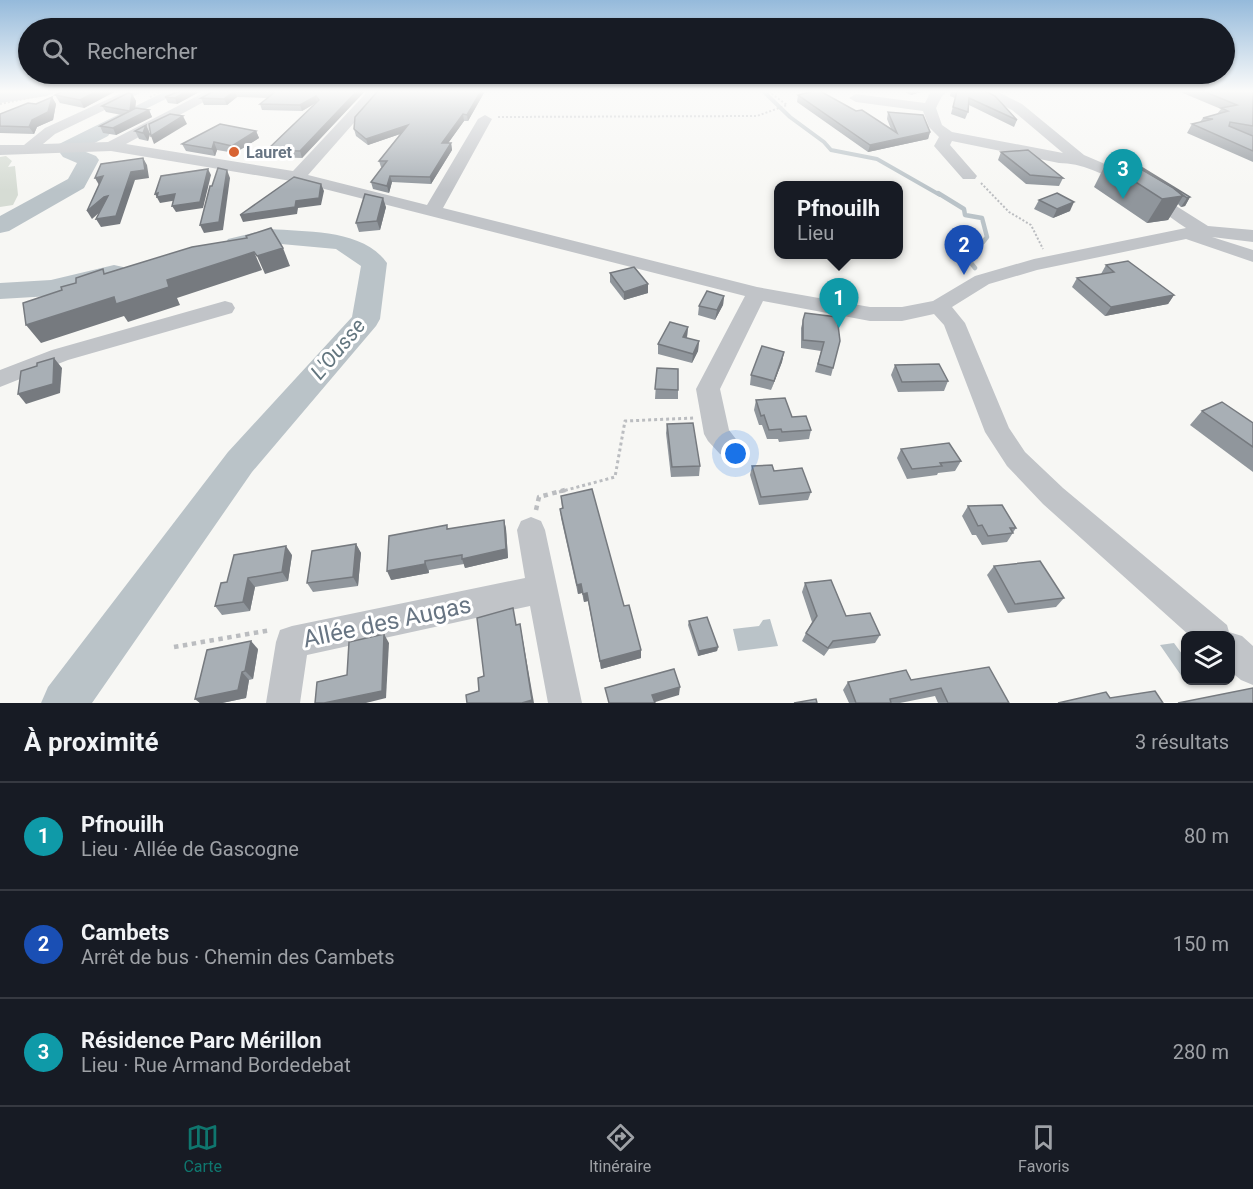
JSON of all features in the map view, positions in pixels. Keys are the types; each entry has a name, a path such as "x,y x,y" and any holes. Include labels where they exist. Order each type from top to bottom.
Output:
{"street":[{"path":"0,150 29,148 57,137 80,124"},
{"path":"111,146 154,124"},
{"path":"297,177 346,124"},
{"path":"433,210 483,124"},
{"path":"935,124 947,136 1059,158 1078,158"},
{"path":"1037,124 1078,158 1113,173 1195,233 1253,256"},
{"path":"947,136 942,146 969,176"},
{"path":"0,145 57,137 90,146 111,146 297,177 757,293 870,314 902,314 939,306 982,280 1002,272 1049,262 1195,233 1227,232 1253,236"},
{"path":"729,447 717,434 708,389 757,293"},
{"path":"939,306 954,323 998,432 1016,459 1053,496 1209,631"},
{"path":"0,378 60,355 225,308"},
{"path":"531,530 565,703"},
{"name":"Allée des Augas","path":"282,703 292,642 542,589"},
{"path":"1235,652 1253,668"}],"path":[{"path":"969,176 978,181 1009,212 1031,225 1049,262"},
{"path":"531,530 539,497 615,477 625,421 713,417"},
{"path":"174,647 282,628 292,642"}],"shaded area":[{"path":"100,124 116,124 103,130 89,143 59,144"},
{"path":"6,156 12,161 8,167 15,166 18,195 13,205 0,207 0,157"},
{"path":"770,619 778,646 738,651 733,629 759,626 763,620"},
{"path":"1174,643 1181,653 1181,675 1160,645"}],"building":[{"path":"0,124 30,124 29,127 0,126"},
{"path":"104,124 121,124 113,128 100,126"},
{"path":"149,124 171,124 151,136"},
{"path":"220,124 256,131 232,146 214,142 212,149 182,144"},
{"path":"294,124 326,124 300,151 267,150"},
{"path":"354,124 456,124 442,143 451,143 430,177 390,176 387,186 371,182 387,161 379,161 408,125 366,139 354,129"},
{"path":"839,124 883,124 897,133 893,124 927,124 930,132 870,145"},
{"path":"1192,124 1230,124 1229,126 1253,136 1253,151"},
{"path":"146,125 143,133 135,131"},
{"path":"1028,150 1063,178 1030,175 1001,152"},
{"path":"143,158 145,170 131,172 116,216 96,219 108,196 87,211 103,176 95,178 101,164"},
{"path":"1123,158 1183,196 1162,199 1106,163"},
{"path":"1136,164 1190,197 1187,198 1134,165"},
{"path":"218,168 227,170 219,222 200,225 210,186 212,186"},
{"path":"208,169 200,202 172,206 175,194 157,197 158,193 155,194 161,176"},
{"path":"294,177 321,184 319,198 296,201 295,207 240,215"},
{"path":"1057,193 1074,202 1057,209 1039,200"},
{"path":"365,194 383,198 377,221 356,223"},
{"path":"271,228 283,248 257,256 254,252 167,280 169,287 116,304 114,297 26,325 23,303 62,290 61,287 76,283 76,278 103,269 104,274 192,247 247,238 246,236"},
{"path":"1128,261 1174,295 1111,307 1077,278 1114,272 1106,265"},
{"path":"634,267 648,284 624,292 610,273"},
{"path":"707,291 724,296 717,310 699,306"},
{"path":"805,313 837,317 840,341 833,368 818,364 824,342 803,340"},
{"path":"670,322 688,327 683,337 699,341 693,354 658,344"},
{"path":"762,346 784,352 774,381 751,375"},
{"path":"54,358 53,384 18,394 21,371"},
{"path":"939,364 948,381 902,382 895,365"},
{"path":"657,368 678,369 678,390 655,389"},
{"path":"785,398 792,417 806,416 811,430 782,432 781,429 769,430 756,400"},
{"path":"1222,402 1253,423 1253,447 1202,411"},
{"path":"693,423 700,466 672,467 667,424"},
{"path":"949,443 961,461 940,463 942,466 912,469 901,449"},
{"path":"772,465 774,471 802,468 811,492 761,497 752,466"},
{"path":"592,489 624,606 629,605 641,650 600,661 587,593 583,594 581,584 577,585 560,509 563,508 561,496"},
{"path":"1002,505 1016,528 1010,528 1013,533 988,536 982,525 978,526 968,506"},
{"path":"504,520 506,549 462,559 462,555 425,561 425,564 387,571 389,536 447,525 447,529"},
{"path":"356,544 353,577 307,583 312,551"},
{"path":"286,546 282,572 248,578 243,602 215,606 221,583 227,582 234,555"},
{"path":"1040,561 1064,598 1015,604 994,566"},
{"path":"831,580 846,616 870,613 880,635 833,641 828,648 806,633 817,616 805,583"},
{"path":"513,608 516,625 520,624 532,700 522,703 467,703 466,695 479,691 478,678 484,676 477,618"},
{"path":"707,617 718,647 699,651 689,621"},
{"path":"384,634 382,691 315,703 317,682 347,675 349,642"},
{"path":"251,641 245,671 242,672 238,690 195,699 207,650"},
{"path":"989,667 1009,703 948,703 941,688 890,699 891,703 856,703 848,682 906,670 911,680"},
{"path":"674,669 680,687 652,695 655,703 609,703 605,688"},
{"path":"1253,688 1253,703 1178,703"},
{"path":"1155,691 1163,703 1058,703 1106,692 1110,698"},
{"path":"816,699 817,703 794,703"}],"waterway":[{"path":"799,124 831,150 877,159 940,195"},
{"name":"L'Ousse","path":"0,226 76,183 89,160 70,153 72,147 101,132"},
{"path":"938,193 964,209 965,215 982,218 987,237 983,242 966,249 967,258 975,268"},
{"name":"L'Ousse","path":"64,703 240,462 366,319 374,263 342,242 270,236 237,244"},
{"name":"L'Ousse","path":"0,291 51,288 114,273"}],"place":[{"name":"Lauret","path":"234,152"},
{"name":"Résidence Parc Mérillon","path":"1123,199"},
{"name":"Cambets","path":"964,275"},
{"name":"Pfnouilh","path":"839,328"}]}
